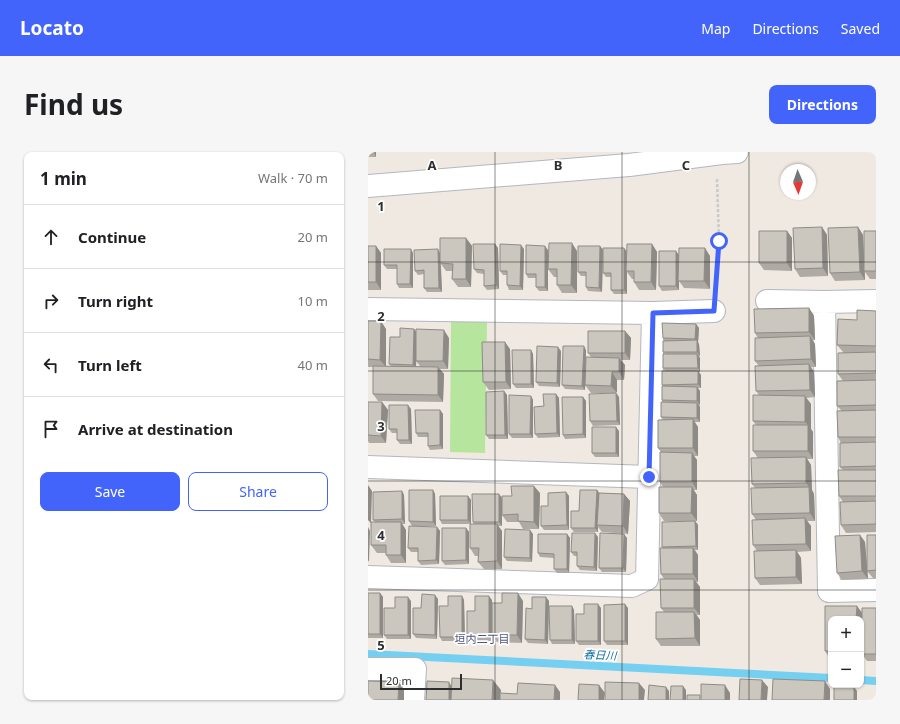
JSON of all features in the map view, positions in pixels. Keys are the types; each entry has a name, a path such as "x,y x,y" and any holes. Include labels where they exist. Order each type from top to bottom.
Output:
{"street":[{"path":"368,186 628,165 737,152"},
{"path":"767,301 876,301"},
{"path":"824,302 828,591 876,590"},
{"path":"368,309 653,313 714,311"},
{"path":"368,577 632,586 647,579 653,313"},
{"path":"368,467 649,477"},
{"path":"368,668 415,669 413,700"}],"path":[{"path":"714,311 719,241 717,171"}],"green space":[{"path":"451,321 487,321 485,453 450,452"}],"building":[{"path":"822,227 823,268 795,269 793,228"},
{"path":"858,227 860,272 830,273 828,228"},
{"path":"759,231 787,231 787,263 759,263"},
{"path":"864,231 876,231 876,271 864,271"},
{"path":"440,238 466,238 466,279 452,279 453,264 440,263"},
{"path":"549,243 572,243 571,285 557,285 557,269 548,269"},
{"path":"473,244 495,244 496,285 484,286 484,270 474,269"},
{"path":"500,244 521,245 520,286 507,285 507,271 500,271"},
{"path":"627,244 652,244 651,282 634,282 634,271 626,271"},
{"path":"526,245 545,246 545,287 536,287 536,274 526,274"},
{"path":"368,246 376,246 376,282 368,282"},
{"path":"578,246 600,246 599,288 586,287 586,272 578,272"},
{"path":"603,248 624,248 624,290 611,290 611,273 603,273"},
{"path":"679,248 705,248 704,281 678,281"},
{"path":"384,249 411,249 410,284 397,284 397,265 384,265"},
{"path":"438,249 439,288 424,288 424,270 415,271 414,250"},
{"path":"659,251 676,251 676,286 659,286"},
{"path":"809,308 809,332 755,333 754,309"},
{"path":"857,310 876,311 876,346 837,345 838,319 857,320"},
{"path":"368,321 381,321 380,360 368,359"},
{"path":"662,323 696,324 695,339 663,338"},
{"path":"400,328 414,329 413,365 389,364 390,337 400,337"},
{"path":"416,329 444,330 443,361 416,361"},
{"path":"588,331 625,331 625,353 588,353"},
{"path":"810,336 811,359 755,361 755,338"},
{"path":"697,340 697,352 663,352 663,341"},
{"path":"482,342 505,342 506,382 483,382"},
{"path":"537,346 558,347 557,383 536,382"},
{"path":"563,346 584,346 582,386 562,385"},
{"path":"512,350 531,350 531,384 513,384"},
{"path":"876,352 876,373 838,374 838,353"},
{"path":"663,354 697,354 698,368 663,368"},
{"path":"586,357 619,358 619,372 612,372 611,386 585,385"},
{"path":"809,364 810,390 756,391 755,366"},
{"path":"373,366 438,367 438,395 373,394"},
{"path":"662,371 698,371 698,384 662,385"},
{"path":"876,380 876,405 837,406 837,381"},
{"path":"662,386 697,387 697,401 662,400"},
{"path":"504,391 505,435 486,435 486,392"},
{"path":"616,393 617,421 590,421 589,394"},
{"path":"543,394 556,394 557,433 535,434 534,407 544,406"},
{"path":"509,395 531,396 530,434 509,434"},
{"path":"753,395 805,396 805,422 753,421"},
{"path":"562,397 583,397 583,434 563,435"},
{"path":"368,402 382,402 381,436 368,435"},
{"path":"661,402 697,403 697,418 661,417"},
{"path":"389,405 408,405 409,440 397,440 397,429 389,429"},
{"path":"415,410 440,410 440,445 428,446 428,433 416,433"},
{"path":"876,410 876,437 838,437 837,411"},
{"path":"693,419 693,448 658,448 658,420"},
{"path":"753,425 808,425 808,451 753,451"},
{"path":"592,427 616,427 616,453 592,453"},
{"path":"876,442 876,466 840,467 840,443"},
{"path":"660,452 692,453 692,482 660,482"},
{"path":"806,457 806,483 752,484 751,458"},
{"path":"838,470 876,470 876,496 839,496"},
{"path":"511,486 534,486 534,522 518,521 518,514 502,515 502,496 512,496"},
{"path":"659,487 692,487 691,513 659,513"},
{"path":"809,487 810,513 752,514 751,488"},
{"path":"409,490 433,490 433,522 409,521"},
{"path":"580,490 597,490 595,528 571,528 571,511 579,511"},
{"path":"402,491 402,519 373,520 373,492"},
{"path":"566,492 567,525 541,526 541,506 548,506 548,493"},
{"path":"599,493 624,494 623,526 597,525"},
{"path":"472,494 499,494 499,522 473,522"},
{"path":"440,496 468,496 468,520 440,520"},
{"path":"876,501 876,524 841,525 840,502"},
{"path":"805,518 806,544 753,545 752,520"},
{"path":"695,521 696,546 662,547 662,522"},
{"path":"371,522 401,522 401,555 386,555 386,545 371,545"},
{"path":"470,524 497,524 497,561 478,562 479,548 470,548"},
{"path":"409,526 437,527 436,560 418,561 418,548 408,548"},
{"path":"442,528 466,528 466,560 442,561"},
{"path":"505,529 530,530 530,558 504,557"},
{"path":"572,533 595,533 594,567 577,566 577,552 571,552"},
{"path":"600,533 624,534 623,568 599,568"},
{"path":"538,534 567,534 567,569 554,569 554,554 538,553"},
{"path":"860,535 862,571 837,573 835,536"},
{"path":"867,535 876,535 876,570 867,571"},
{"path":"660,548 693,548 693,574 661,574"},
{"path":"796,550 796,577 755,578 754,551"},
{"path":"660,579 694,579 694,608 661,608"},
{"path":"368,593 380,593 380,634 368,634"},
{"path":"502,593 518,593 517,635 492,635 492,603 502,603"},
{"path":"422,594 435,595 435,635 413,634 413,608 421,608"},
{"path":"448,596 462,596 462,637 440,637 439,606 448,606"},
{"path":"475,596 489,596 489,637 467,637 467,611 475,611"},
{"path":"395,597 408,597 408,635 384,635 384,608 395,608"},
{"path":"532,597 546,597 545,640 525,639 526,608 532,609"},
{"path":"584,604 598,604 598,641 576,641 576,614 584,614"},
{"path":"625,604 625,641 604,641 604,605"},
{"path":"549,606 572,606 572,640 550,640"},
{"path":"825,606 857,606 856,616 828,616 828,651 825,651"},
{"path":"862,608 876,608 876,654 864,654 864,616 862,616"},
{"path":"656,612 694,612 695,638 656,639"},
{"path":"452,678 493,680 492,700 451,700"},
{"path":"740,679 762,680 761,700 739,700"},
{"path":"773,679 825,681 824,700 772,700"},
{"path":"368,681 399,682 398,700 368,700"},
{"path":"427,681 449,682 449,700 426,700"},
{"path":"605,682 639,683 639,700 605,700"},
{"path":"518,683 555,685 554,700 500,700 500,693 517,694"},
{"path":"579,684 599,685 599,700 578,700"},
{"path":"701,684 725,685 725,700 701,700"},
{"path":"649,685 666,687 666,700 648,700"},
{"path":"671,686 683,686 683,700 670,700"},
{"path":"834,688 854,688 854,700 834,700"},
{"path":"687,695 700,695 700,700 687,700"}],"waterway":[{"name":"春日川","path":"368,654 828,678"},
{"name":"春日川","path":"864,680 876,681"}],"district":[{"name":"垣内二丁目","path":"482,639"}],"route":[{"path":"649,477 653,313 714,311 719,241"}]}
